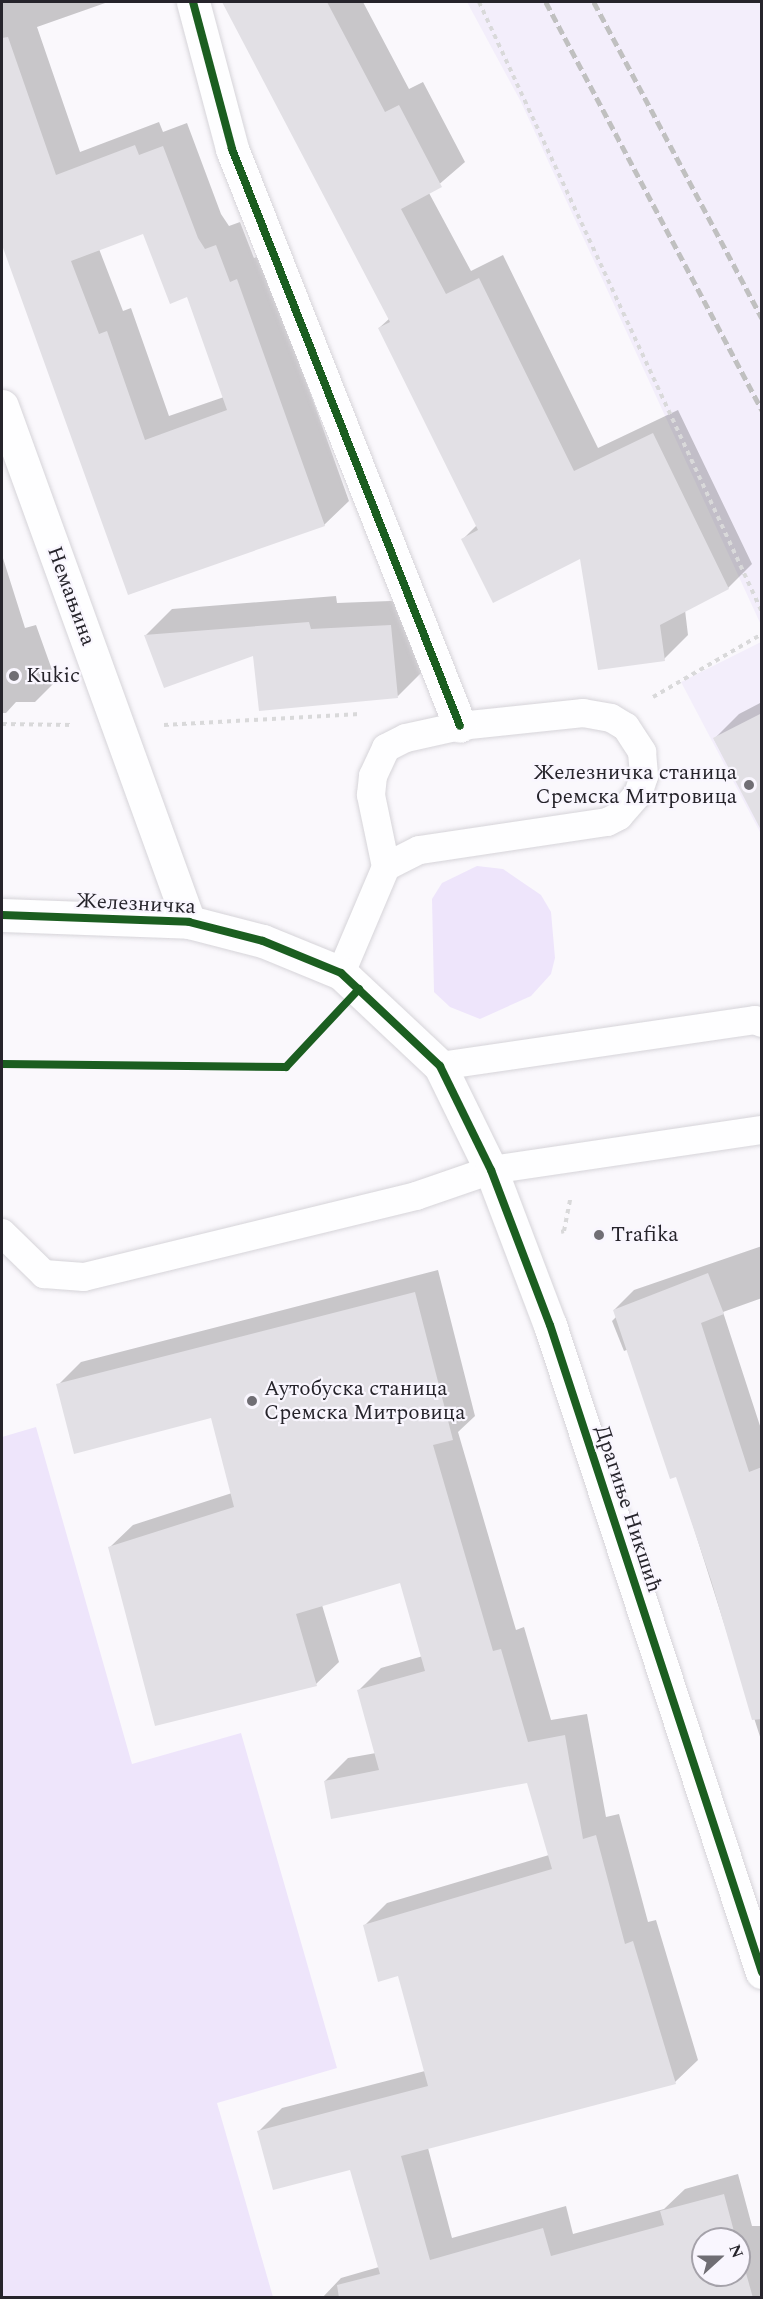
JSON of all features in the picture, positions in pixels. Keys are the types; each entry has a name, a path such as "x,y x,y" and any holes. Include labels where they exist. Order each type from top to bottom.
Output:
{"street":[{"path":"193,2 232,149 460,726"},
{"name":"Немањина","path":"2,406 189,922"},
{"name":"Железничка","path":"2,915 189,922 263,941 341,973 440,1066"},
{"name":"Драгиње Никшић","path":"440,1066 491,1170 550,1325 762,1972"}],"lane":[{"path":"341,973 386,867 372,795 377,762 387,748 406,738 460,726 584,713 611,718 626,727 642,752 642,786 631,805 607,822 419,850 386,867"},
{"path":"440,1066 754,1020 762,1023"},
{"path":"2,1233 44,1274 84,1277 416,1196 491,1170 762,1130"}],"path":[{"path":"479,2 762,612"},
{"path":"2,724 120,727 370,714"}],"shaded area":[{"path":"467,2 761,2 761,625 521,102"},
{"path":"761,642 761,834 681,682"},
{"path":"477,866 503,869 541,895 551,912 555,958 551,974 531,996 480,1019 450,1007 434,992 432,899 442,883"},
{"path":"36,1427 132,1764 241,1733 337,2068 217,2103 273,2297 2,2297 2,1437"}],"building":[{"path":"222,2 327,2 385,112 399,105 442,187 401,209 446,294 479,278 574,471 653,433 729,589 660,625 665,661 598,670 580,559 493,603 461,539 478,530 378,328 390,322"},
{"path":"8,37 56,175 135,145 139,155 163,146 198,238 205,249 216,245 230,282 237,279 325,526 128,595 2,245 2,38","holes":["143,234 170,304 187,297 227,410 145,440 107,331 99,334 71,261"]},
{"path":"309,622 311,629 391,625 398,698 259,711 253,656 164,688 144,635"},
{"name":"Железничка станица Сремска Митровица","path":"762,713 762,832 713,738"},
{"path":"708,1273 724,1314 701,1323 749,1472 762,1467 762,1719 752,1720 711,1580 676,1477 670,1479 613,1310"},
{"path":"415,1292 453,1440 433,1445 493,1651 501,1649 528,1742 565,1735 583,1839 596,1835 625,1944 633,1941 676,2084 401,2156 430,2260 543,2228 551,2256 664,2225 660,2211 724,2194 733,2227 691,2227 691,2287 750,2287 753,2298 339,2298 337,2285 380,2274 350,2170 273,2190 257,2131 428,2086 398,1976 378,1982 363,1925 552,1869 527,1783 331,1819 324,1781 379,1770 357,1690 425,1671 400,1583 296,1614 317,1686 155,1726 108,1547 234,1507 211,1418 74,1454 56,1384"}],"railway":[{"path":"546,2 762,410"},
{"path":"594,2 762,318"}],"cycle path":[{"path":"193,2 232,149 460,726"},
{"path":"2,915 189,922 263,941 341,973 440,1066 491,1170 550,1325 762,1972"},
{"path":"2,1064 286,1067 359,989"}],"place":[{"name":"Kukic","path":"14,676"},
{"name":"Железничка станица Сремска Митровица","path":"749,785"},
{"name":"Trafika","path":"599,1235"},
{"name":"Аутобуска станица Сремска Митровица","path":"252,1401"}]}
